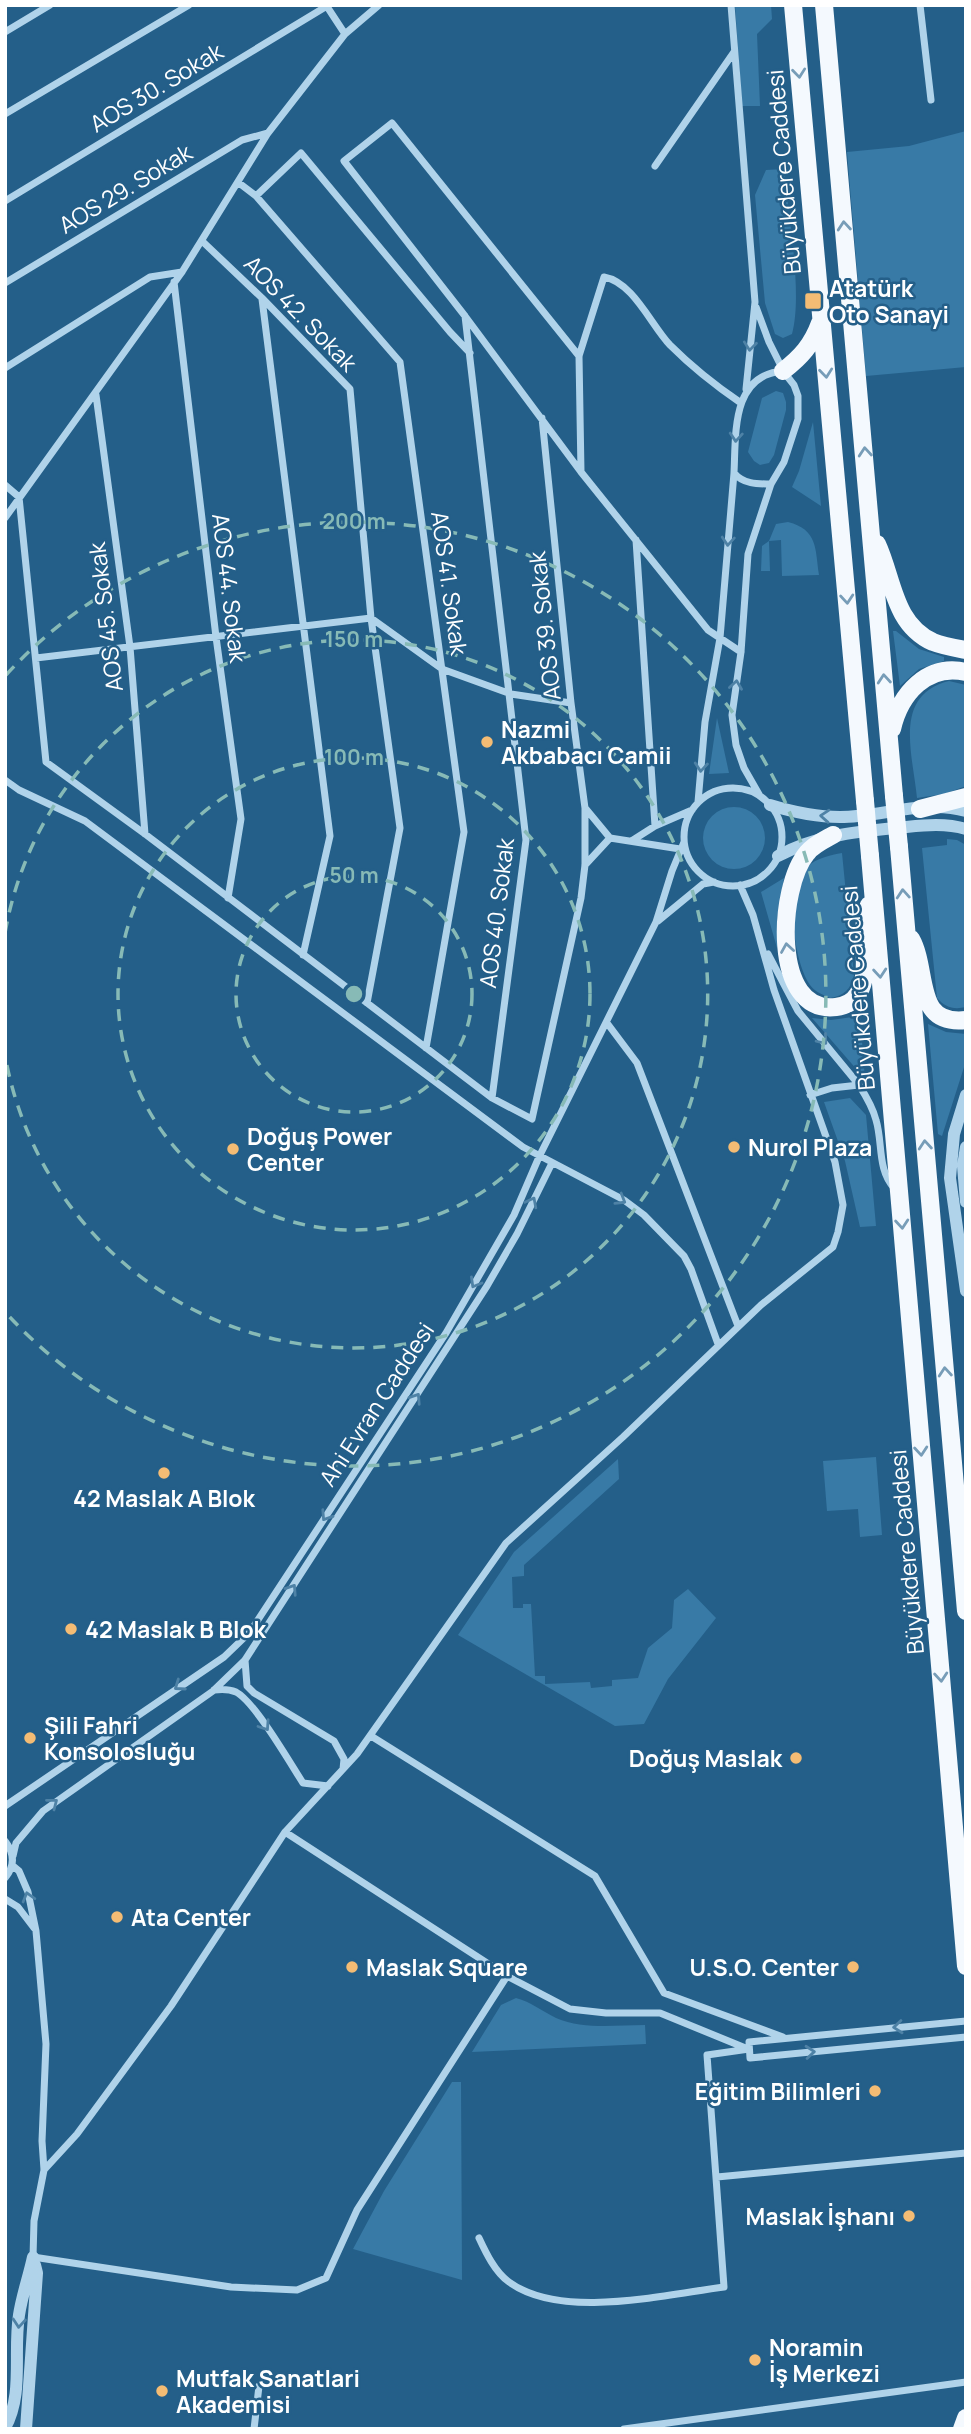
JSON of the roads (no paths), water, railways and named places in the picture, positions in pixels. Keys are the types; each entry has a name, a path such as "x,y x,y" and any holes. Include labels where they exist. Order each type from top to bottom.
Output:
{"main road":[{"name":"Büyükdere Caddesi","path":"793,5 966,1966"},
{"path":"824,5 966,1611"},
{"path":"783,371 802,356 815,336 821,319"},
{"path":"872,533 886,563 897,604 908,621 933,642 966,650"},
{"path":"890,753 892,727 899,707 912,687 932,674 946,670 966,672"},
{"path":"920,809 966,797"},
{"path":"833,835 807,853 799,864 787,898 784,925 786,949 796,983 813,1004 826,1008 841,1007 858,995 865,974 863,931 866,912 873,895"},
{"path":"905,929 920,959 927,1004 943,1018 966,1020"},
{"path":"962,2429 966,2418"}],"street":[{"path":"5,32 50,5"},
{"path":"5,114 189,5"},
{"path":"5,518 182,272 268,133 345,34 379,5"},
{"path":"698,802 705,722 720,638 737,424 746,390 755,302 731,5"},
{"path":"920,5 931,100"},
{"path":"326,6 345,34"},
{"name":"AOS 30. Sokak","path":"5,201 326,6"},
{"path":"655,166 734,52"},
{"path":"579,356 392,123 344,161 466,316 581,472 708,630 741,652"},
{"name":"AOS 29. Sokak","path":"5,283 242,140 268,133"},
{"path":"256,196 301,153 470,353"},
{"name":"AOS 41. Sokak","path":"239,183 256,196 400,362 464,832 426,1048"},
{"name":"AOS 42. Sokak","path":"202,241 262,298 349,389 371,618 400,828 367,1003"},
{"path":"5,368 150,277 182,272"},
{"path":"581,472 579,356 604,277 615,279 639,302 670,345 709,382 741,404"},
{"name":"AOS 44. Sokak","path":"174,282 216,637 241,819 228,898"},
{"path":"262,298 330,836 303,956"},
{"path":"755,302 769,342 783,371 794,385 798,396 798,419 784,462 771,484 748,554 741,652 733,715 736,745 744,768 777,817 781,830 778,856"},
{"name":"AOS 40. Sokak","path":"466,316 526,841 492,1098"},
{"path":"746,390 762,377 783,371"},
{"name":"AOS 45. Sokak","path":"96,395 130,647 145,834"},
{"name":"AOS 39. Sokak","path":"492,1098 532,1119 586,865 585,808 571,703 542,418"},
{"path":"734,473 747,482 771,484"},
{"path":"5,485 19,497 46,762 492,1098"},
{"path":"636,540 655,826"},
{"path":"36,658 371,618 442,669 511,694 571,703"},
{"path":"5,780 19,790 85,821 370,1035 539,1157 624,1200 644,1215 684,1256 697,1282 718,1345"},
{"path":"966,811 942,808 841,817 811,816 765,801 748,790 735,788 709,794 698,802 685,825 682,845 694,866 703,875 714,882 740,885 763,875 778,856 809,841 833,835 934,824 966,829"},
{"path":"585,808 610,838 682,845"},
{"path":"632,840 655,826 692,810"},
{"path":"586,865 610,838"},
{"name":"Ahi Evran Caddesi","path":"5,1806 224,1657 250,1632 446,1333 514,1214 539,1157 656,922 682,845"},
{"name":"Ahi Evran Caddesi","path":"656,922 703,884 714,882"},
{"path":"740,885 762,941 798,1011 859,1085 876,1118 883,1172 887,1181 899,1193"},
{"path":"44,2170 78,2134 171,2006 285,1832 371,1736 506,1542 623,1437 738,1326 833,1247 843,1205 835,1162 774,990 762,941"},
{"path":"607,1023 637,1063 738,1326"},
{"path":"810,1095 832,1088 859,1085"},
{"path":"966,1095 954,1134 950,1178 966,1291"},
{"path":"966,1147 966,1202"},
{"name":"Ahi Evran Caddesi","path":"13,1856 16,1843 43,1811 213,1690 246,1660 487,1286 517,1234 552,1163"},
{"path":"246,1660 247,1686 254,1693 334,1741 344,1759 343,1770"},
{"path":"213,1690 223,1689 241,1696 254,1710 303,1783 328,1786"},
{"path":"371,1736 595,1876 664,1993 783,2037"},
{"path":"285,1832 507,1976 570,2009 606,2013 660,2012 749,2049"},
{"path":"5,1841 13,1856 13,1866 5,1878"},
{"path":"5,2428 13,2413 16,2395 19,2316 33,2257 33,2221 44,2170 42,2141 46,2045 36,1931 28,1892 19,1871 13,1866"},
{"path":"5,1899 18,1907 36,1931"},
{"path":"33,2257 231,2287 297,2290 326,2278 357,2210 507,1976"},
{"path":"966,2021 783,2037 749,2042 749,2049 750,2058 966,2037"},
{"path":"479,2238 489,2259 508,2281 543,2299 604,2303 724,2287 707,2056 749,2049"},
{"path":"717,2177 966,2153"},
{"path":"26,2429 37,2273 33,2257"},
{"path":"624,2429 966,2382"},
{"path":"254,2429 259,2386"}],"place":[{"name":"Atatürk Oto Sanayi","path":"813,301"},
{"name":"Nazmi Akbabacı Camii","path":"487,742"},
{"name":"Nurol Plaza","path":"734,1147"},
{"name":"Doğuş Power Center","path":"233,1149"},
{"name":"42 Maslak A Blok","path":"164,1473"},
{"name":"42 Maslak B Blok","path":"71,1629"},
{"name":"Şili Fahri Konsolosluğu","path":"30,1738"},
{"name":"Doğuş Maslak","path":"796,1758"},
{"name":"Ata Center","path":"117,1917"},
{"name":"Maslak Square","path":"352,1967"},
{"name":"U.S.O. Center","path":"853,1967"},
{"name":"Eğitim Bilimleri","path":"875,2091"},
{"name":"Maslak İşhanı","path":"909,2216"},
{"name":"Noramin İş Merkezi","path":"755,2360"},
{"name":"Mutfak Sanatlari Akademisi","path":"162,2391"}]}
